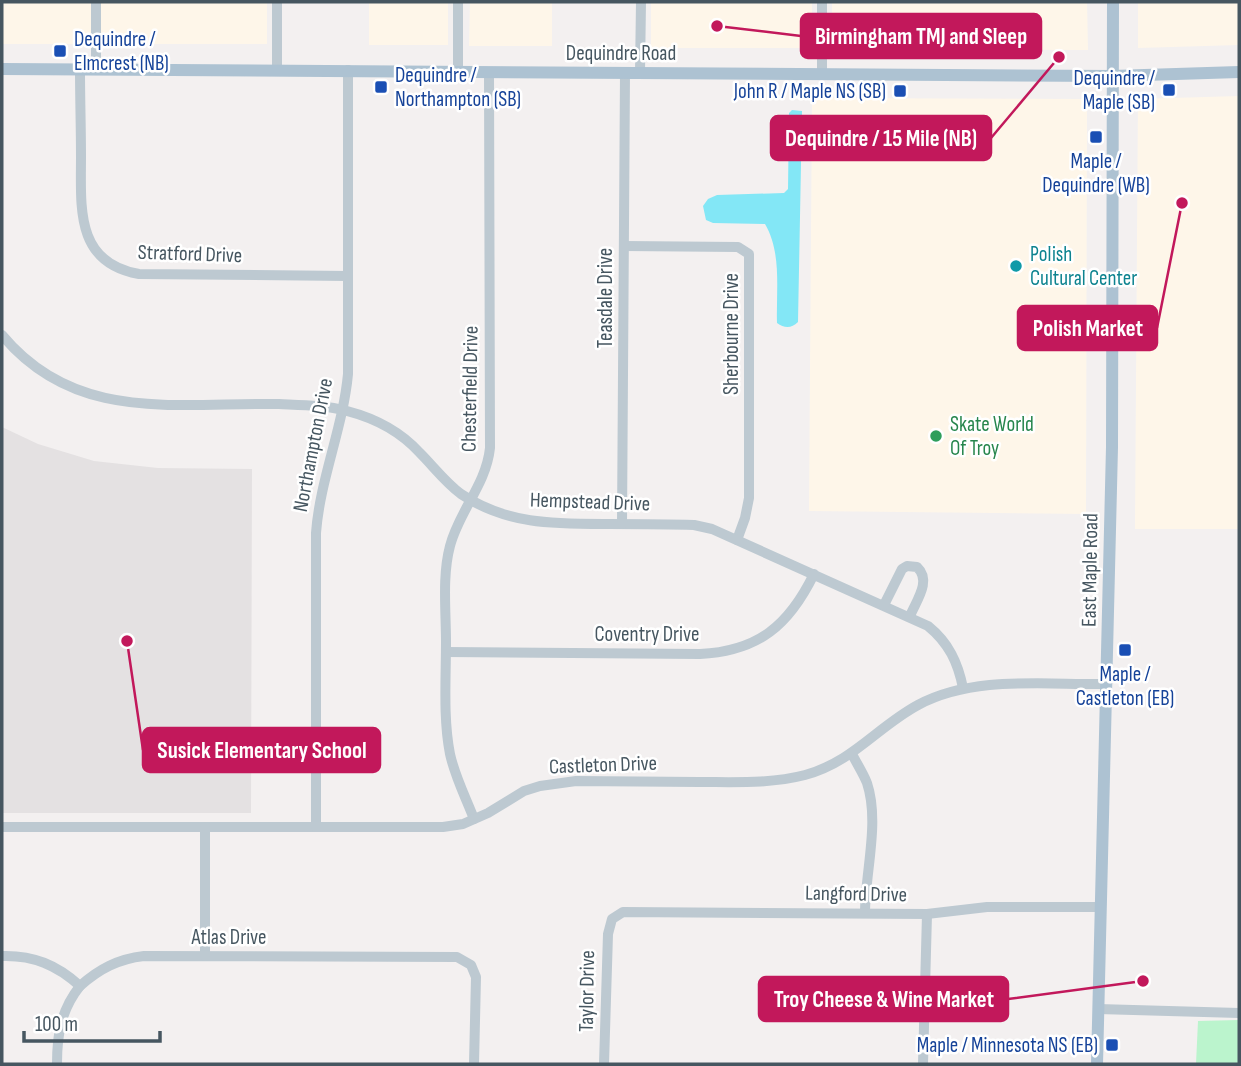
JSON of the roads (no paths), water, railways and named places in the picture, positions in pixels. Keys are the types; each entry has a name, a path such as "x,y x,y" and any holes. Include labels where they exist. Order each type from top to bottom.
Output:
{"main road":[{"name":"East Maple Road","path":"1097,1064 1112,436 1112,2"},
{"name":"Dequindre Road","path":"2,69 1113,76 1239,72"}],"street":[{"path":"96,2 96,69"},
{"path":"277,2 277,70"},
{"path":"458,2 458,72"},
{"path":"640,2 640,72"},
{"path":"822,2 822,74"},
{"name":"Stratford Drive","path":"80,69 81,210 88,238 107,261 123,271 139,274 348,276"},
{"name":"Northampton Drive","path":"316,827 316,533 322,491 348,374 348,70"},
{"name":"Chesterfield Drive","path":"474,819 455,773 448,740 447,559 457,527 486,470 490,448 489,72"},
{"name":"Teasdale Drive","path":"622,524 625,72"},
{"name":"Sherbourne Drive","path":"624,246 738,247 749,254 749,498 737,540"},
{"name":"Hempstead Drive","path":"2,335 30,363 52,378 82,392 113,401 148,404 314,405 341,409 376,421 397,433 420,453 449,485 499,514 525,521 559,524 694,525 737,540 928,626 943,640 955,659 964,688"},
{"path":"884,605 902,569 907,566 917,567 924,577 924,583 910,616"},
{"name":"Coventry Drive","path":"446,652 701,654 731,650 760,639 781,624 799,603 814,574"},
{"name":"Castleton Drive","path":"2,827 443,827 474,819 515,795 552,783 766,782 806,774 852,754 916,706 964,688 995,685 1107,684"},
{"path":"852,754 863,774 870,799 865,913"},
{"path":"205,827 205,956"},
{"name":"Langford Drive","path":"612,919 623,912 632,911 927,914 987,907 1101,907"},
{"path":"923,1064 927,914"},
{"name":"Taylor Drive","path":"604,1064 608,934 612,919"},
{"path":"2,956 22,956 45,963 66,974 80,986 60,1023 57,1064"},
{"name":"Atlas Drive","path":"80,986 103,968 128,958 462,958 471,965 477,982 474,1064"},
{"path":"1098,1009 1239,1013"}],"water":[{"path":"792,110 802,111 798,322 788,327 777,323 776,259 765,224 713,223 706,220 703,206 708,199 717,195 784,193 788,189 789,113"}],"place":[{"name":"Birmingham TMJ and Sleep","path":"717,26"},
{"name":"Dequindre / Elmcrest (NB)","path":"60,51"},
{"name":"Dequindre / 15 Mile (NB)","path":"1059,57"},
{"name":"Dequindre / Northampton (SB)","path":"381,87"},
{"name":"Dequindre / Maple (SB)","path":"1169,90"},
{"name":"John R / Maple NS (SB)","path":"900,91"},
{"name":"Maple / Dequindre (WB)","path":"1096,137"},
{"name":"Polish Market","path":"1182,203"},
{"name":"Polish Cultural Center","path":"1016,266"},
{"name":"Skate World Of Troy","path":"936,436"},
{"name":"Susick Elementary School","path":"127,641"},
{"name":"Maple / Castleton (EB)","path":"1125,650"},
{"name":"Troy Cheese & Wine Market","path":"1143,981"},
{"name":"Maple / Minnesota NS (EB)","path":"1112,1045"}]}
